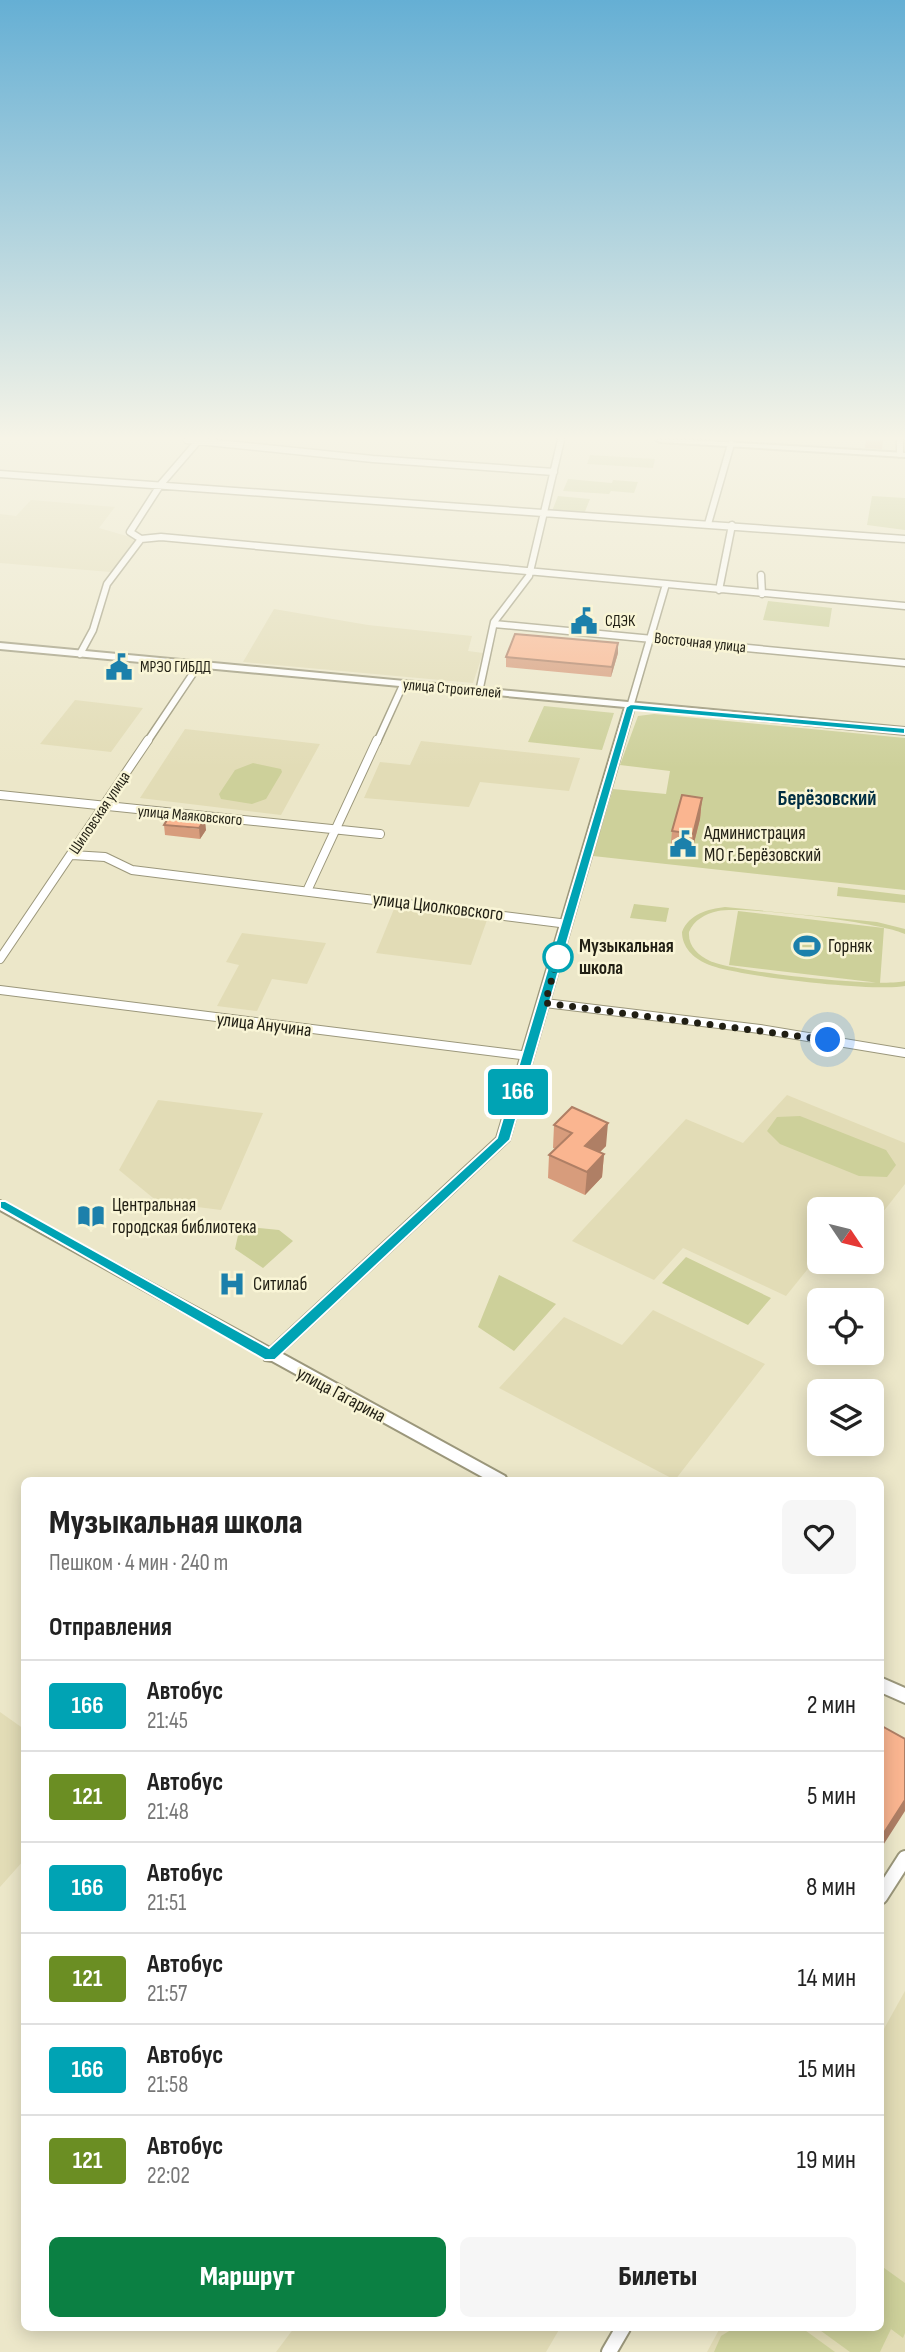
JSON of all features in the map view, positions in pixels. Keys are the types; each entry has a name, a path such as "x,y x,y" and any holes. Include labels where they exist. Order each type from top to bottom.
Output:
{"street":[{"path":"80,654 93,630 107,584 133,550"},
{"path":"304,550 905,607"},
{"path":"478,692 494,624 530,570 535,550"},
{"path":"719,590 727,550"},
{"path":"761,575 762,594"},
{"path":"270,1356 503,1140 666,584"},
{"name":"Восточная улица","path":"494,624 905,663"},
{"name":"улица Строителей","path":"0,646 905,731"},
{"name":"Шиловская улица","path":"0,959 198,666"},
{"path":"307,891 402,685"},
{"name":"улица Маяковского","path":"0,795 104,808 380,834"},
{"name":"улица Циолковского","path":"72,855 105,857 132,870 568,923"},
{"name":"улица Анучина","path":"0,990 529,1056"},
{"path":"545,1003 760,1029 905,1053"},
{"name":"улица Гагарина","path":"0,1205 270,1356 494,1477"},
{"path":"884,1686 905,1696"},
{"path":"884,1891 905,1858"},
{"path":"608,2352 621,2331"}],"shaded area":[{"path":"0,550 129,550 111,572 0,563"},
{"path":"274,609 368,625 472,636 468,651 483,653 473,683 243,662"},
{"path":"75,700 143,708 111,752 40,744"},
{"path":"185,729 320,744 281,815 140,798"},
{"path":"421,741 580,758 569,791 480,782 469,807 364,798 380,762 410,765"},
{"path":"394,909 487,920 471,965 376,953"},
{"path":"242,933 326,943 307,984 272,979 257,1011 217,1006 239,965 226,962"},
{"path":"787,1095 905,1143 905,1184 884,1211 884,1197 807,1197 807,1270 786,1296 683,1248 654,1280 572,1241 686,1119 743,1143"},
{"path":"158,1100 263,1113 221,1210 158,1202 119,1170"},
{"path":"653,1310 765,1364 677,1477 669,1477 499,1388 564,1317 622,1345"},
{"path":"0,1712 21,1727 21,1863 0,1887"},
{"path":"905,1991 905,2352 707,2352 718,2331 884,2331 884,2029"},
{"path":"292,2331 558,2331 546,2352 276,2352"}],"green space":[{"path":"768,601 832,608 829,627 763,620"},
{"path":"544,706 614,713 602,750 528,742"},
{"path":"654,714 905,738 905,890 593,856 613,789 666,794 670,771 620,765 638,716"},
{"path":"253,763 281,769 282,772 266,799 252,804 221,799 219,794 235,770"},
{"path":"838,887 905,895 905,903 837,896"},
{"path":"634,904 669,908 666,922 630,918"},
{"path":"725,907 877,922 905,929 905,934 891,929 812,916 718,911 700,918 689,932 690,942 695,950 710,961 747,970 808,978 891,983 905,981 905,986 865,987 805,982 722,969 707,964 689,951 682,932 694,917"},
{"name":"Горняк","path":"738,911 884,928 880,983 729,965"},
{"path":"800,1116 886,1150 896,1165 887,1177 859,1176 780,1144 767,1131 777,1117"},
{"path":"240,1226 279,1230 293,1241 263,1268 235,1249"},
{"path":"686,1257 771,1298 748,1325 662,1283"},
{"path":"499,1275 556,1304 514,1351 478,1327"},
{"path":"884,2268 905,2283 903,2338 891,2329 880,2352 850,2352 821,2331 884,2331"},
{"path":"729,2331 806,2331 835,2352 714,2352 721,2336"}],"building":[{"path":"515,634 618,643 612,667 506,657"},
{"path":"682,795 702,798 693,834 672,831"},
{"path":"170,815 205,819 199,828 164,825"},
{"path":"572,1107 608,1123 585,1146 604,1154 587,1172 549,1155 572,1133 554,1125"},
{"path":"884,1727 905,1739 905,1800 884,1833"}],"bus line":[{"name":"166","path":"0,1205 270,1356 503,1140 568,923 584,858 631,707 905,731"}],"place":[{"name":"СДЭК","path":"584,621"},
{"name":"МРЭО ГИБДД","path":"119,667"},
{"name":"Администрация МО г.Берёзовский","path":"683,844"},
{"name":"Горняк","path":"807,946"},
{"name":"Музыкальная школа","path":"558,957"},
{"name":"Центральная городская библиотека","path":"91,1216"},
{"name":"Ситилаб","path":"232,1284"}],"district":[{"name":"Берёзовский","path":"827,798"}],"route":[{"path":"558,957 559,955 545,1003 828,1040"}]}
